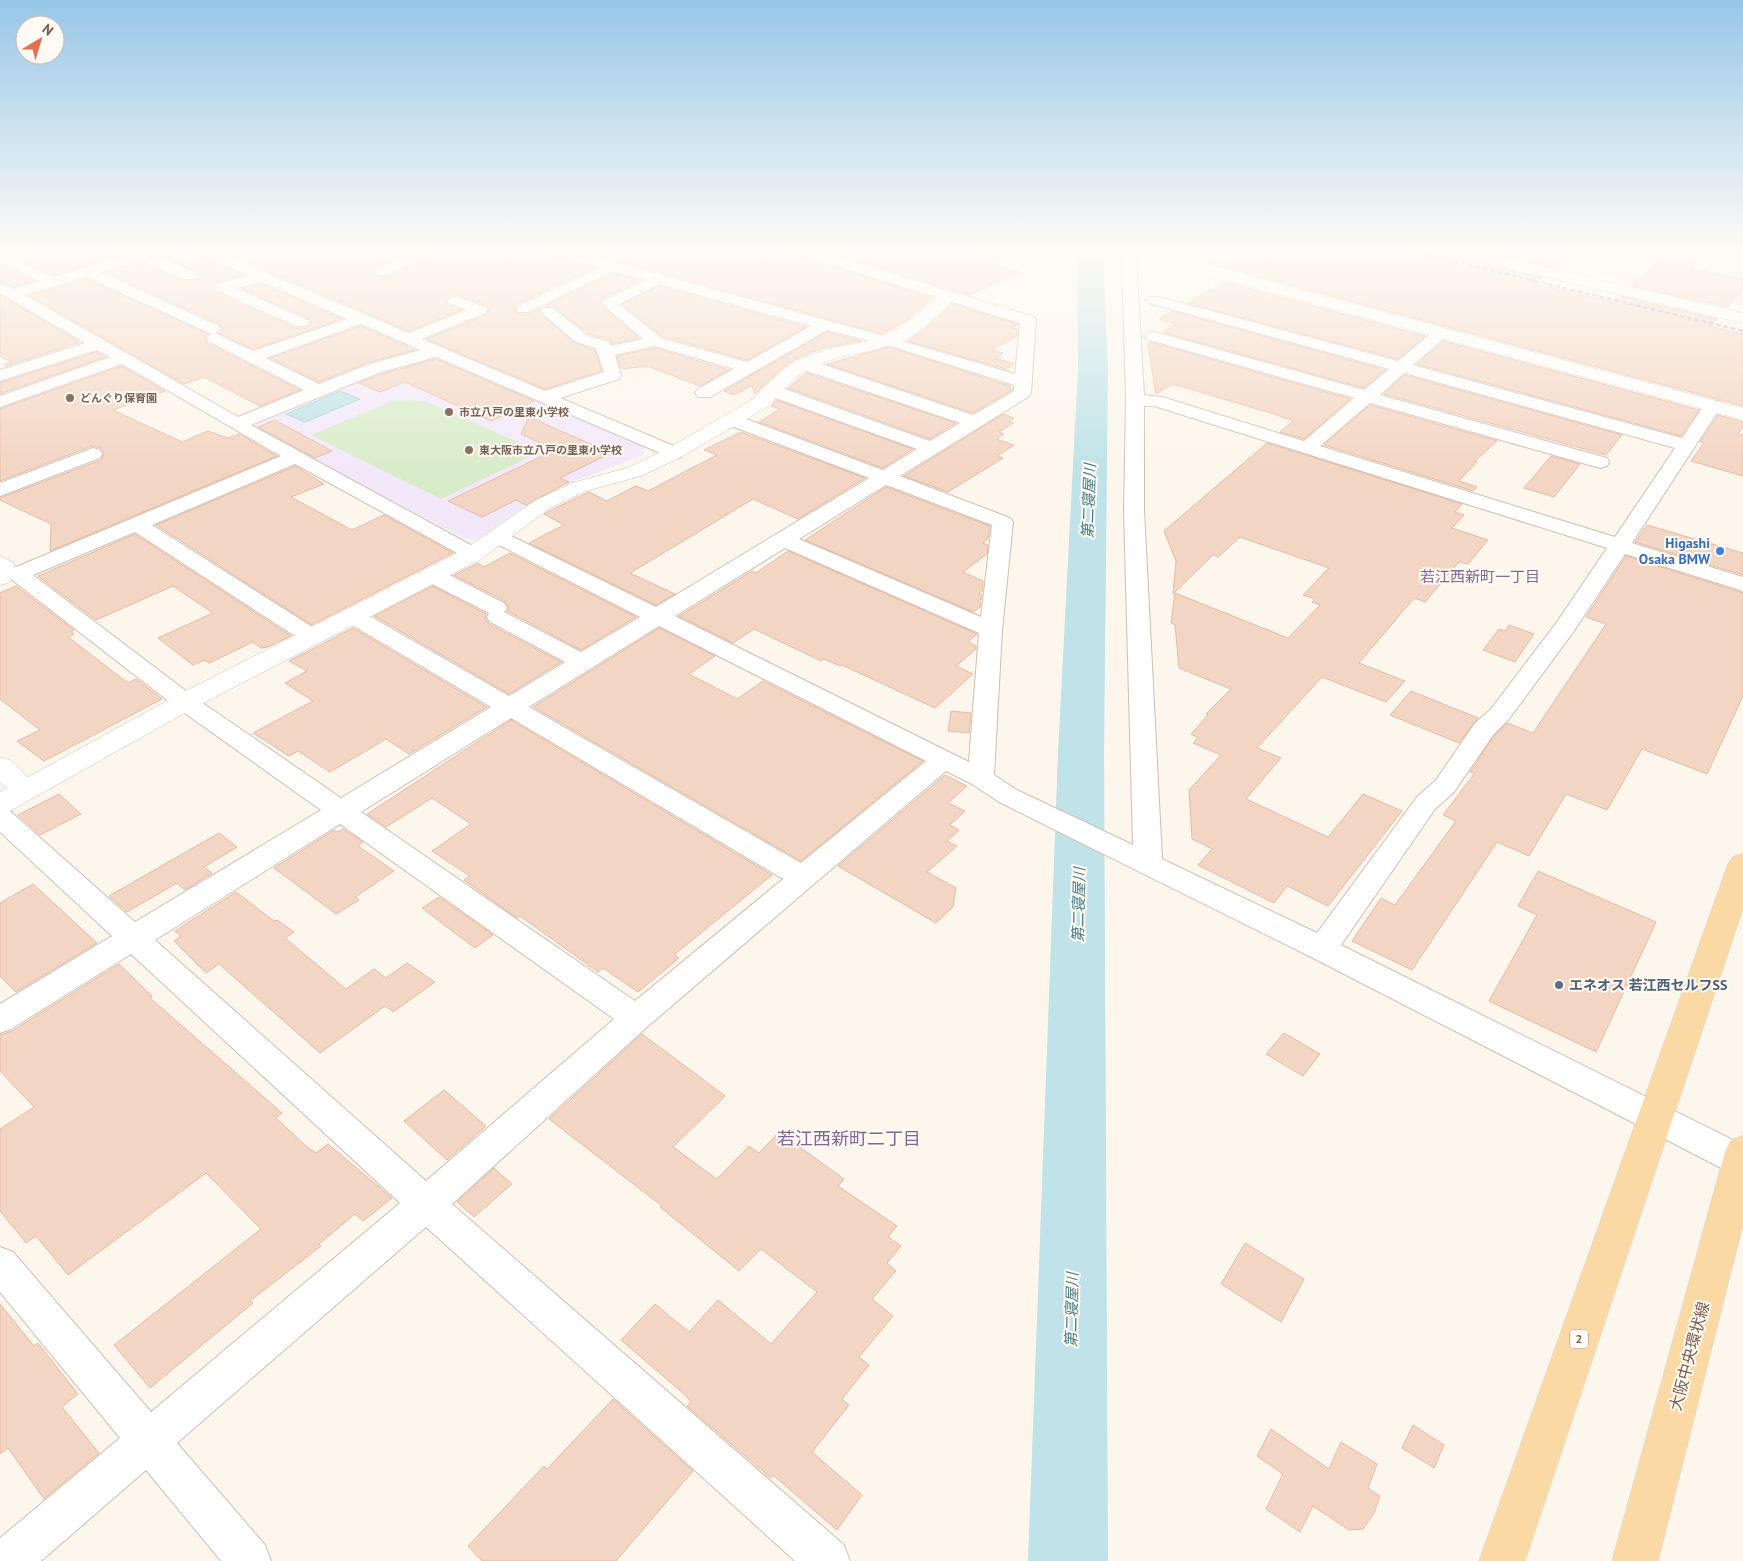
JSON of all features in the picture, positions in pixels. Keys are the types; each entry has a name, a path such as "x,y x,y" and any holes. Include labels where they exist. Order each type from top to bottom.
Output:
{"main road":[{"name":"2","path":"1502,1561 1743,864"},
{"path":"1710,960 1743,907"},
{"name":"大阪中央環状線","path":"1635,1561 1742,1158"}],"street":[{"path":"61,324 295,457 473,554"},
{"path":"193,324 319,391"},
{"path":"253,357 347,324"},
{"path":"373,324 674,453"},
{"path":"385,329 398,324"},
{"path":"408,339 446,324"},
{"path":"544,397 613,375 603,345 582,339 564,324"},
{"path":"635,324 656,341 749,368"},
{"path":"704,393 826,324 886,340 1023,382"},
{"path":"0,804 185,702 473,554 498,538 543,504 579,487 634,472 674,453 760,403 790,372 804,364 831,354 886,340 917,324"},
{"path":"4,1010 133,939 781,539 1022,393 1028,324"},
{"path":"1133,324 1134,510 1140,859"},
{"path":"1240,324 1686,445"},
{"path":"1411,324 1743,414"},
{"path":"1209,352 1248,326"},
{"path":"1307,448 1442,332"},
{"path":"1152,336 1600,462"},
{"path":"606,352 656,341"},
{"path":"0,376 98,344"},
{"path":"1283,373 1319,345"},
{"path":"237,424 375,368 438,351"},
{"path":"0,402 123,358"},
{"path":"804,364 974,422"},
{"path":"773,390 931,448"},
{"path":"1135,400 1156,401 1743,584"},
{"path":"1322,949 1426,804 1444,786 1484,729 1500,714 1566,626 1617,546 1713,405"},
{"path":"732,420 1003,522 991,630 981,778"},
{"path":"0,490 93,454"},
{"path":"6,572 137,524 295,457"},
{"path":"137,524 312,637"},
{"path":"498,538 944,759 981,778 1022,803 1140,859 1655,1117 1742,1158"},
{"path":"781,539 991,630"},
{"path":"6,572 340,812 636,1018"},
{"path":"432,575 582,662"},
{"path":"353,616 511,706 804,878"},
{"path":"7,1561 426,1204 636,1018 944,759"},
{"path":"0,766 25,790"},
{"path":"0,817 426,1204 828,1561"},
{"path":"0,1264 249,1561"}],"shaded area":[{"name":"東大阪市立八戸の里東小学校","path":"428,357 438,357 646,445 643,455 546,492 477,540 465,539 250,427 252,422 381,370"}],"green space":[{"path":"395,400 425,401 540,452 441,499 311,435"}],"water":[{"path":"340,391 360,399 305,422 286,414"}],"building":[{"path":"0,324 49,324 80,342 6,366 4,365 12,362 0,356"},
{"path":"79,324 185,324 208,334 204,338 207,343 300,390 260,406 204,377 184,384"},
{"path":"220,324 285,324 294,328 307,328 310,324 328,324 253,349 219,333 223,329"},
{"path":"392,324 427,324 409,331"},
{"path":"464,324 553,324 575,343 595,350 602,371 545,389 427,339"},
{"path":"576,324 623,324 639,338 612,344 610,340 589,334"},
{"path":"647,324 795,324 806,327 747,360 662,336"},
{"path":"846,324 901,324 882,334"},
{"path":"930,324 1018,324 1012,328 1017,329 1017,336 992,350 1003,353 995,358 1014,364 1006,369 907,341"},
{"path":"1176,324 1218,324 1385,370 1364,388 1162,332"},
{"path":"1266,324 1380,324 1425,336 1398,359"},
{"path":"1435,324 1712,324 1710,326 1743,334 1743,406"},
{"path":"361,326 415,350 369,362 319,382 271,358"},
{"path":"827,332 861,341 824,348 797,358 783,368 755,394 752,386 734,395 724,391"},
{"path":"1444,341 1699,410 1681,436 1417,364"},
{"path":"1151,342 1350,399 1304,439 1280,432 1293,421 1274,414 1173,384 1156,394 1148,344"},
{"path":"888,347 1010,386 1012,390 973,413 827,364"},
{"path":"655,348 729,370 700,386 647,366 623,369 620,366 617,356"},
{"path":"97,352 105,357 0,394 0,383"},
{"path":"436,359 534,401 491,421 405,382 380,392 359,383 382,374"},
{"path":"122,366 165,391 113,410 182,442 208,431 228,438 239,434 277,456 50,551 51,524 0,500 0,498 101,460 104,453 101,448 92,446 0,481 0,409"},
{"path":"806,373 956,423 930,439 788,388"},
{"path":"1404,375 1622,435 1606,455 1384,394"},
{"path":"776,400 913,449 883,468 759,422 780,409 771,406"},
{"path":"1370,405 1497,441 1475,461 1477,462 1459,481 1477,487 1473,491 1324,445"},
{"path":"1003,414 1014,418 1009,421 1013,423 999,432 1004,434 996,439 1014,445 997,456 1003,458 948,492 904,476"},
{"path":"1718,415 1743,422 1743,427 1738,434 1743,435 1743,476 1691,461 1704,443 1700,442"},
{"path":"529,417 611,453 560,478 569,482 526,505 516,500 482,517 448,501 555,450 521,434"},
{"path":"275,420 332,451 315,458 258,427"},
{"path":"741,432 865,478 798,519 753,499 630,573 675,594 656,605 529,543 564,525 544,514 551,510 589,492 607,501 636,486 648,491 717,455 704,450"},
{"path":"1267,443 1462,504 1455,512 1464,515 1452,528 1488,540 1468,564 1459,562 1425,602 1414,598 1359,663 1405,681 1386,702 1322,677 1257,748 1281,758 1246,799 1328,837 1363,794 1402,811 1328,906 1287,886 1274,903 1198,865 1212,849 1192,839 1189,790 1221,755 1193,743 1198,738 1191,734 1208,715 1206,714 1231,689 1179,668 1175,625 1171,623 1175,593 1288,638 1320,605 1312,602 1315,599 1303,595 1329,568 1240,537 1218,557 1213,555 1173,594 1176,561 1164,531"},
{"path":"1551,456 1580,464 1554,497 1524,488"},
{"path":"295,466 324,484 291,497 352,530 384,515 453,553 312,625 156,525"},
{"path":"886,487 990,526 988,539 983,543 988,545 987,554 963,572 983,581 982,591 979,594 982,595 981,599 978,601 981,603 980,607 973,612 805,540"},
{"path":"1647,525 1743,553 1743,575 1635,542"},
{"path":"135,534 291,636 268,647 261,648 253,642 209,663 204,660 193,665 158,638 213,613 173,586 96,620 38,576"},
{"path":"788,551 977,634 968,642 976,646 976,649 956,666 973,674 935,708 842,665 840,666 824,659 821,661 754,629 733,643 679,616 752,571 756,573"},
{"path":"510,553 636,617 581,650 507,611 509,608 505,601 454,575 478,563 484,567"},
{"path":"1626,556 1743,593 1743,696 1707,774 1642,749 1607,810 1566,794 1529,856 1497,842 1412,970 1352,941 1381,898 1395,905 1456,821 1443,815 1475,773 1470,772 1494,736 1507,723 1533,733 1606,624 1586,617"},
{"path":"16,586 74,630 71,632 74,634 68,637 128,683 136,679 162,699 44,761 17,741 40,730 0,699 0,593"},
{"path":"432,586 486,614 485,618 489,624 561,662 509,694 374,616"},
{"path":"1509,625 1534,634 1515,662 1483,650 1499,629 1505,631"},
{"path":"353,628 487,707 409,754 386,739 330,772 298,751 289,756 253,733 313,701 285,683 307,671 289,661"},
{"path":"659,628 715,656 689,674 737,699 763,681 923,761 801,861 533,707"},
{"path":"1411,691 1478,718 1459,743 1390,715"},
{"path":"951,711 971,713 969,733 948,731"},
{"path":"511,720 772,875 674,955 679,958 638,992 603,968 598,972 520,916 517,918 464,880 470,876 432,851 471,824 432,798 386,827 367,814"},
{"path":"945,775 967,786 948,803 965,811 950,825 959,830 947,841 957,846 927,872 956,888 953,907 936,923 838,866"},
{"path":"59,794 81,814 40,835 18,815"},
{"path":"343,829 363,842 358,846 394,871 355,897 359,900 336,914 274,868 334,830 338,832"},
{"path":"219,833 237,847 204,867 212,873 185,890 177,883 127,912 109,896"},
{"path":"1538,871 1656,922 1596,1052 1489,1001 1537,915 1518,906"},
{"path":"33,884 97,943 16,992 0,976 0,903"},
{"path":"236,892 274,921 277,920 294,932 285,938 346,989 374,969 386,978 407,963 435,982 393,1012 385,1006 320,1053 219,964 206,973 174,941 181,936 175,931"},
{"path":"439,897 493,935 475,948 422,908"},
{"path":"119,964 152,996 150,998 282,1113 276,1118 307,1147 316,1153 328,1144 392,1198 363,1221 355,1214 319,1244 321,1246 250,1301 253,1303 150,1388 114,1345 261,1229 206,1173 68,1275 36,1236 26,1243 0,1211 0,1129 34,1107 0,1071 0,1035 12,1031"},
{"path":"1284,1033 1320,1054 1303,1076 1266,1054"},
{"path":"642,1034 725,1096 673,1147 717,1179 749,1146 759,1153 779,1132 844,1179 838,1186 897,1226 888,1237 901,1246 887,1263 896,1271 872,1299 893,1316 859,1357 869,1365 842,1399 849,1405 812,1452 862,1495 837,1530 773,1475 771,1478 687,1406 691,1402 683,1393 621,1340 655,1304 689,1332 718,1300 771,1344 817,1292 761,1249 739,1271 660,1207 662,1206 549,1119"},
{"path":"444,1090 486,1126 447,1160 404,1121"},
{"path":"494,1168 512,1184 474,1217 457,1202"},
{"path":"1245,1243 1304,1279 1281,1322 1221,1284"},
{"path":"0,1304 34,1346 38,1343 78,1394 62,1407 99,1453 44,1499 8,1448 0,1454"},
{"path":"613,1399 693,1471 616,1561 482,1561 468,1546 544,1466 547,1469"},
{"path":"1413,1425 1444,1445 1434,1468 1402,1448"},
{"path":"1271,1429 1329,1469 1341,1442 1377,1464 1368,1488 1380,1496 1374,1513 1363,1529 1349,1530 1313,1506 1300,1532 1266,1509 1283,1474 1257,1456"}],"waterway":[{"name":"第二寝屋川","path":"1068,1561 1081,753 1093,368 1092,324"}],"railway":[{"path":"1713,324 1743,331"}],"place":[{"name":"どんぐり保育園","path":"70,398"},
{"name":"市立八戸の里東小学校","path":"449,412"},
{"name":"東大阪市立八戸の里東小学校","path":"469,450"},
{"name":"Higashi Osaka BMW","path":"1720,551"},
{"name":"エネオス 若江西セルフSS","path":"1559,985"}],"district":[{"name":"若江西新町一丁目","path":"1480,577"},
{"name":"若江西新町二丁目","path":"849,1139"}]}
